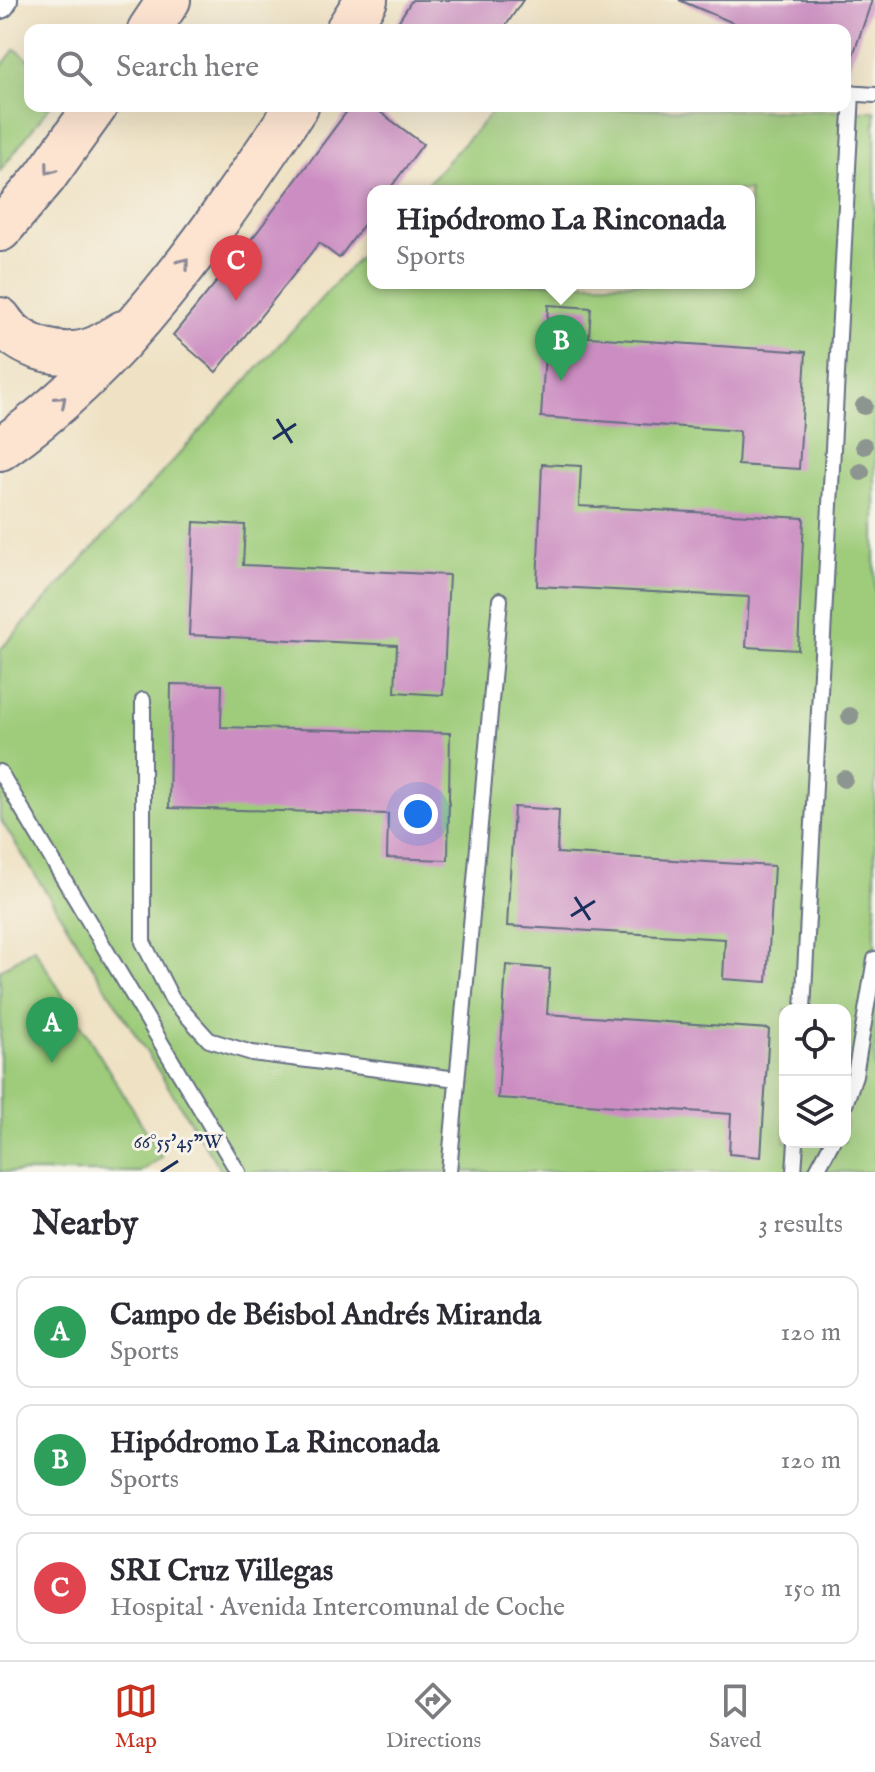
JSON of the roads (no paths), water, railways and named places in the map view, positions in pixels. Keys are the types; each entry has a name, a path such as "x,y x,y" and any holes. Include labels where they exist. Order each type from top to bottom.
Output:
{"main road":[{"path":"153,24 169,0"},
{"path":"351,24 366,0"},
{"path":"0,230 45,177 92,112"},
{"path":"0,449 28,430 74,389 136,324 235,197 293,112"},
{"path":"0,319 6,329 22,341 59,352 95,348 136,324"}],"lane":[{"path":"851,93 875,95"},
{"path":"803,1004 848,112"},
{"path":"449,1172 500,600"},
{"path":"143,700 143,942 172,999 209,1040 252,1053 457,1079"},
{"path":"0,772 238,1172"},
{"path":"851,1087 875,959"},
{"path":"794,1172 796,1148"},
{"path":"816,1172 829,1148"}],"place":[{"name":"SRI Cruz Villegas","path":"236,301"},
{"name":"Hipódromo La Rinconada","path":"561,381"},
{"name":"Campo de Béisbol Andrés Miranda","path":"52,1063"}]}
